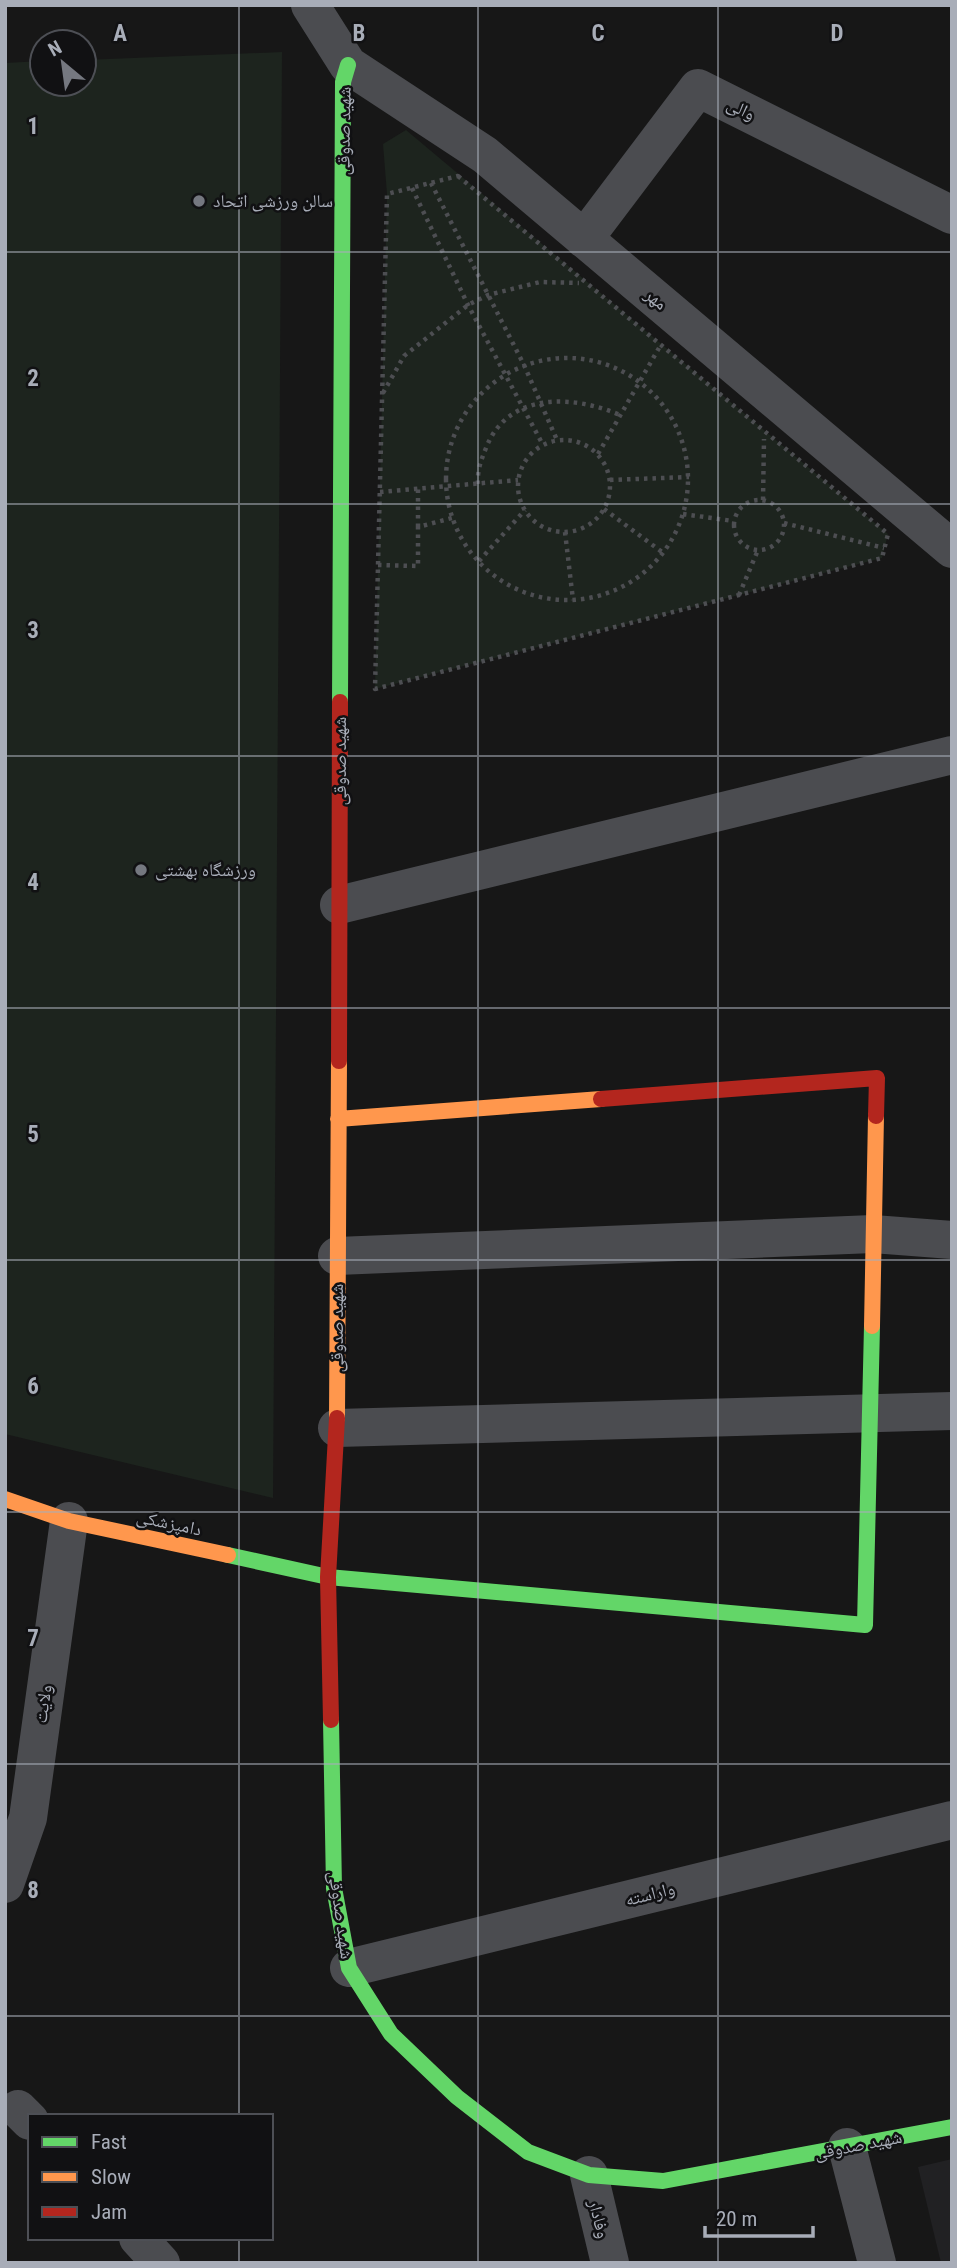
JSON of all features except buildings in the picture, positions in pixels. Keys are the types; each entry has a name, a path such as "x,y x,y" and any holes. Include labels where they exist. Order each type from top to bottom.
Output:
{"street":[{"name":"شهید صدوقی","path":"310,5 348,65 343,96 337,1428 328,1577 334,1888 349,1968 391,2034 457,2097 528,2152 589,2175 663,2181 952,2127"},
{"name":"مهر","path":"348,65 485,155 952,549"},
{"name":"والی","path":"584,239 698,88 952,215"},
{"path":"340,905 952,755"},
{"path":"338,1119 877,1078 870,1414"},
{"path":"337,1256 873,1234 952,1240"},
{"path":"337,1428 952,1411"},
{"name":"دامپزشکی","path":"5,1499 69,1521 328,1577 866,1625 870,1414"},
{"name":"ولایت","path":"5,1884 27,1818 69,1521"},
{"name":"واراسته","path":"349,1968 952,1820"},
{"path":"847,2147 877,2263"},
{"name":"وفادار","path":"589,2175 610,2263"},
{"path":"140,2240 161,2263"}],"path":[{"path":"458,176 587,283 888,534 882,558 375,690 387,194 430,183 458,176"},
{"path":"430,183 524,365 557,440"},
{"path":"412,188 468,305 543,445"},
{"path":"382,396 404,356 468,305 488,295 540,282 587,283"},
{"path":"598,454 661,345"},
{"path":"564,357 603,363 640,381 666,407 682,440 689,477 683,514 662,552 642,574 609,593 573,600 542,598 512,587 479,561 466,546 452,518 446,487 448,454 460,422 479,394 506,374 524,365 564,357"},
{"path":"478,484 477,474 489,440 505,418 523,408 541,402 574,401 620,415"},
{"path":"763,500 764,431"},
{"path":"557,440 586,444 598,454 610,480 604,509 594,521 565,532 549,529 535,522 525,510 519,496 523,465 543,445 557,440"},
{"path":"610,480 689,477"},
{"path":"380,492 519,480"},
{"path":"378,565 418,566 418,489"},
{"path":"763,500 778,508 784,523 780,539 767,549 758,550 750,548 737,538 733,521 747,502 763,500"},
{"path":"604,509 662,552"},
{"path":"479,561 525,510"},
{"path":"683,514 733,521"},
{"path":"418,527 452,518"},
{"path":"784,523 884,548"},
{"path":"565,532 573,600"},
{"path":"739,595 758,550"}],"shaded area":[{"name":"ورزشگاه بهشتی","path":"282,52 273,1498 5,1434 5,63 28,62 28,98 98,98 98,59"},
{"path":"406,130 888,534 882,558 375,689 387,194 383,144"},
{"path":"952,2159 952,2263 941,2263 918,2167"}],"traffic: fast":[{"path":"340,702 343,82 348,65"},
{"path":"228,1555 328,1577 865,1625 872,1326"},
{"path":"331,1720 334,1888 349,1968 391,2034 457,2097 528,2152 589,2175 663,2181 952,2127"}],"traffic: slow":[{"path":"337,1418 339,1061"},
{"path":"338,1119 601,1099"},
{"path":"872,1326 876,1116"},
{"path":"5,1499 69,1521 228,1555"}],"traffic: jam":[{"path":"339,1061 340,702"},
{"path":"601,1099 877,1078 876,1116"},
{"path":"331,1720 328,1577 337,1418"}],"place":[{"name":"سالن ورزشی اتحاد","path":"199,201"},
{"name":"ورزشگاه بهشتی","path":"141,870"}]}
